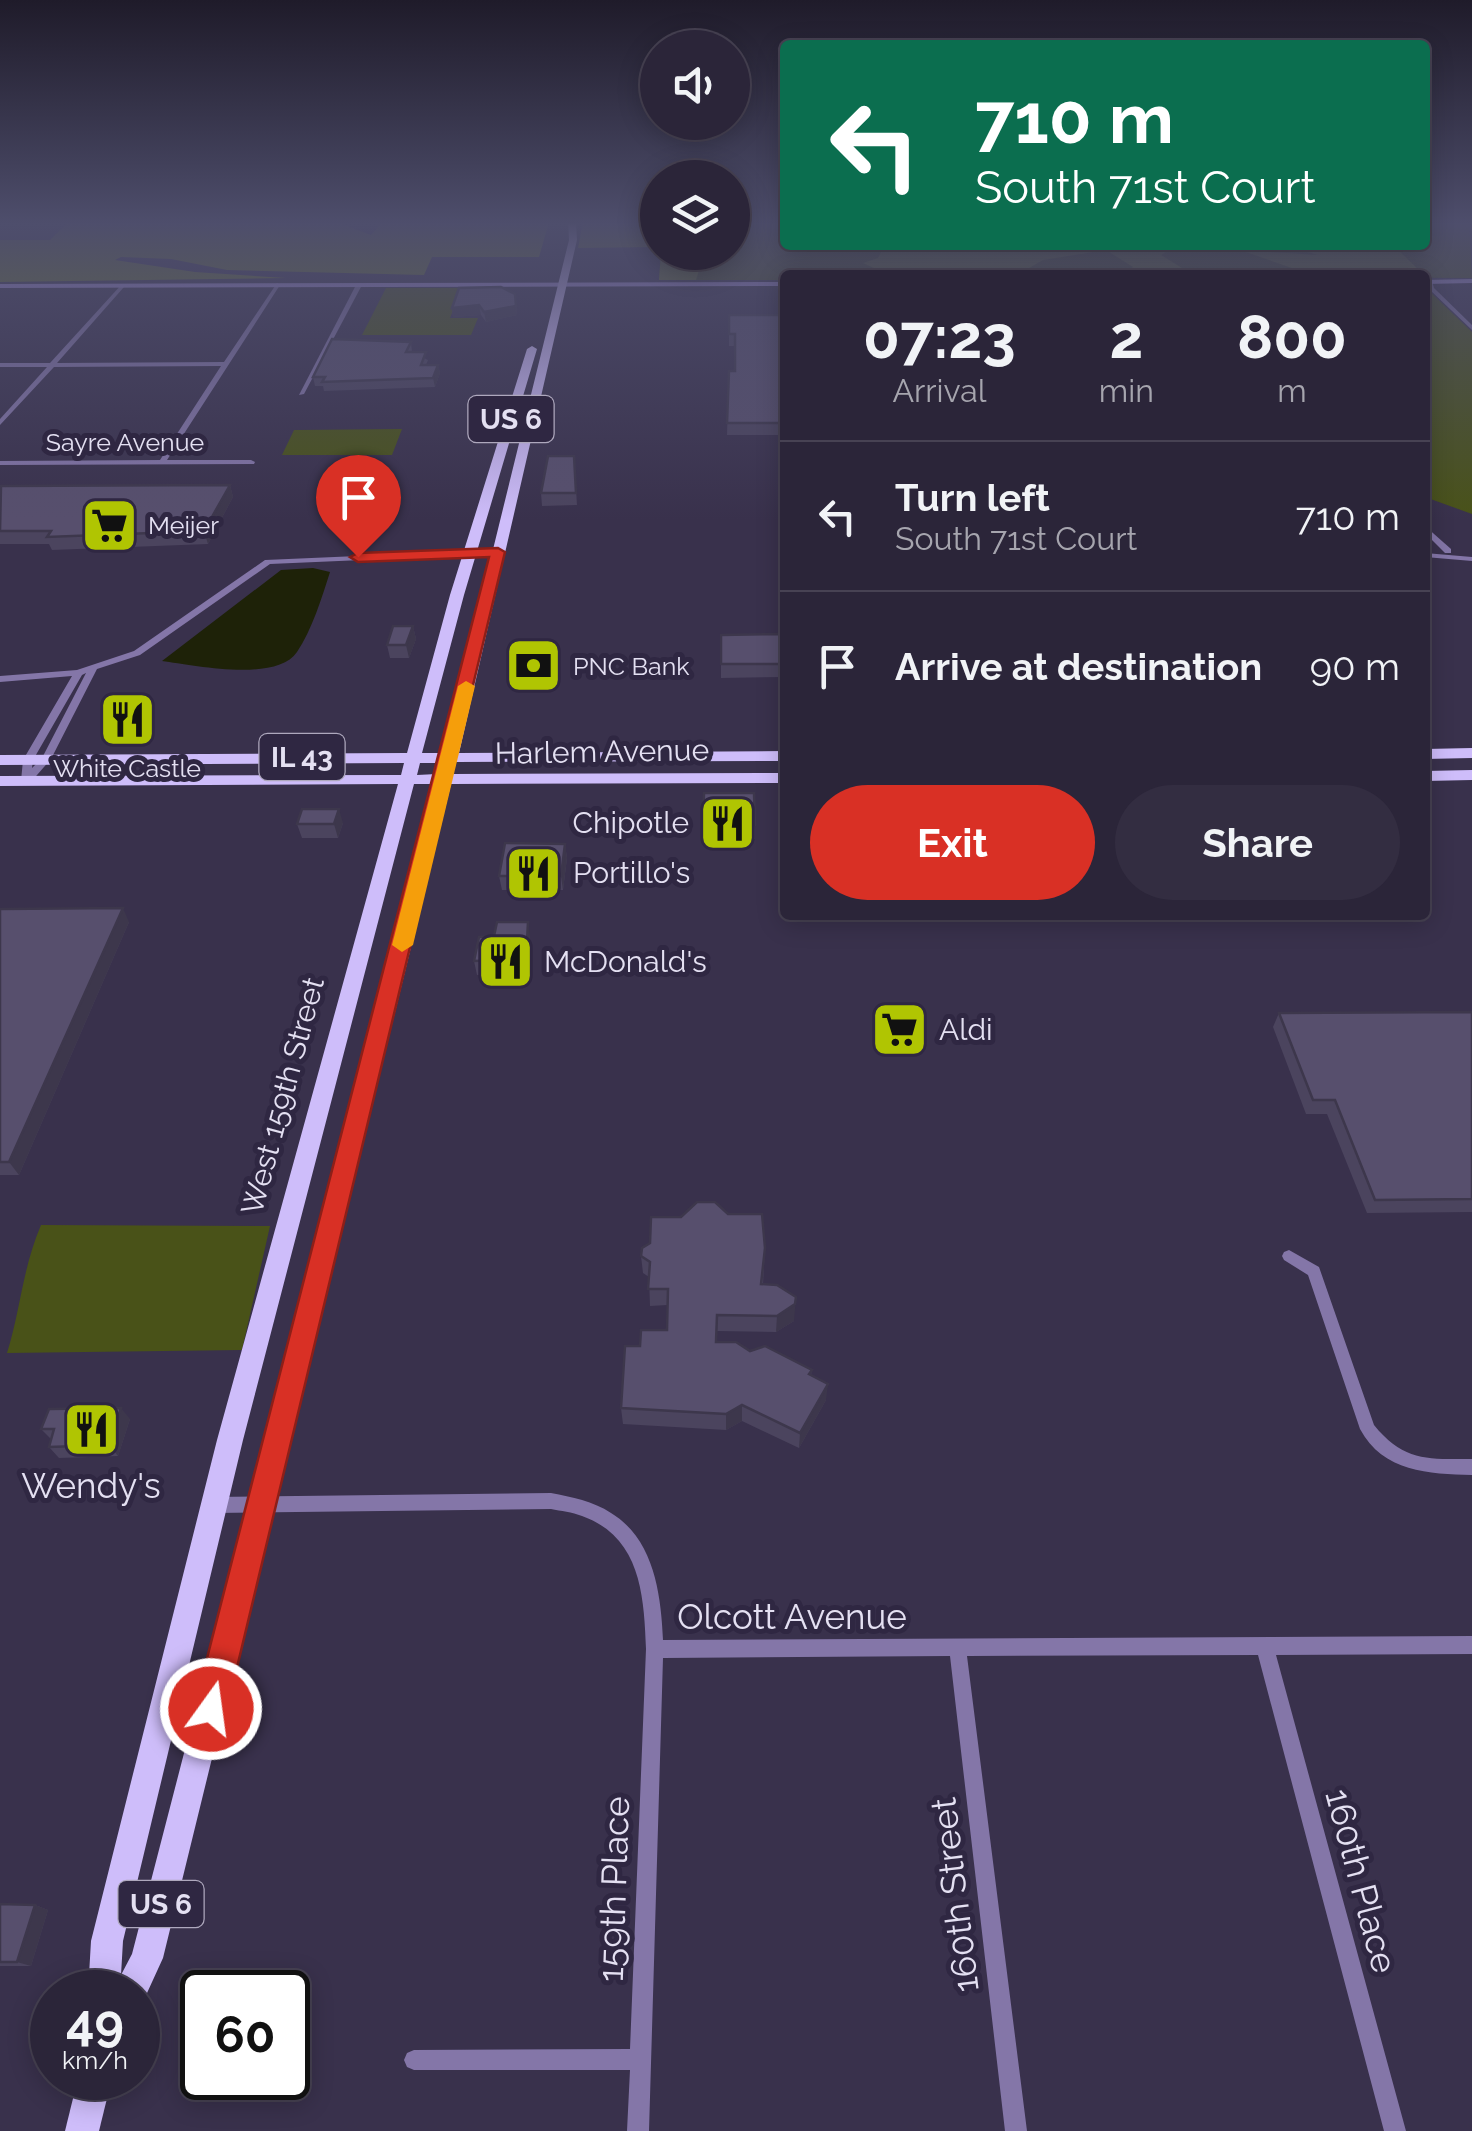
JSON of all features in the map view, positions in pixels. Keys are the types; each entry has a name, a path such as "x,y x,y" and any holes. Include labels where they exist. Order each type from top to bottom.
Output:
{"main road":[{"name":"West 159th Street","path":"105,1970 107,1941 213,1505 469,556 543,321"},
{"name":"West 159th Street","path":"141,1970 450,756 547,321"},
{"path":"1430,754 1472,753"},
{"name":"Harlem Avenue","path":"0,760 780,756"},
{"path":"1430,776 1472,774"},
{"name":"Harlem Avenue","path":"0,781 780,778"},
{"path":"82,2131 90,2100"}],"street":[{"path":"0,423 91,321"},
{"path":"162,462 253,321"},
{"path":"301,394 340,321"},
{"path":"0,365 225,364"},
{"name":"Sayre Avenue","path":"0,462 251,462"},
{"path":"1430,533 1448,551"},
{"path":"1430,552 1472,556"},
{"path":"1430,552 1472,556"},
{"path":"0,679 78,674 137,653 260,565 303,558 496,556"},
{"path":"26,781 92,669"},
{"path":"26,781 78,674"},
{"path":"1289,1256 1314,1271 1368,1429 1381,1448 1399,1461 1418,1466 1472,1467"},
{"name":"Olcott Avenue","path":"213,1505 551,1501 585,1508 613,1523 648,1572 655,1649 958,1651 1472,1645"},
{"name":"160th Place","path":"1265,1647 1395,2131"},
{"name":"159th Place","path":"638,2131 655,1649"},
{"name":"160th Street","path":"958,1651 1016,2131"},
{"path":"414,2060 641,2059"}],"green space":[{"path":"369,321 477,321 471,335 362,335"},
{"path":"1430,321 1461,321 1472,332 1472,514 1430,499"},
{"path":"402,429 392,455 282,455 294,430"},
{"path":"41,1225 270,1226 242,1350 7,1353"}],"shaded area":[{"path":"313,568 330,572 307,634 297,652 286,661 271,667 233,670 162,661 281,570"}],"building":[{"path":"729,321 780,321 780,423 727,423 729,371 735,371 735,334 729,334"},
{"path":"332,339 411,342 406,352 426,352 421,365 438,365 433,378 322,382 325,377 313,377"},
{"path":"548,456 574,456 576,493 541,493"},
{"name":"Meijer","path":"230,485 204,531 47,537 51,531 0,531 1,486"},
{"path":"393,626 413,626 406,645 387,645"},
{"path":"780,634 780,664 721,664 721,635"},
{"path":"545,644 542,664 510,664 514,645"},
{"path":"110,698 141,698 133,712 102,713"},
{"path":"704,793 754,793 755,825 703,825"},
{"path":"302,809 339,809 334,824 297,824"},
{"path":"505,843 565,844 561,876 499,876"},
{"path":"123,908 9,1162 0,1162 0,909"},
{"path":"497,922 528,922 526,959 474,961 479,937 494,936"},
{"path":"1472,1012 1472,1199 1375,1200 1335,1100 1313,1100 1279,1013"},
{"path":"697,1202 715,1202 728,1214 762,1214 765,1248 761,1284 777,1285 796,1297 795,1304 777,1316 717,1315 716,1342 736,1342 750,1351 765,1346 812,1370 809,1374 828,1384 800,1433 742,1405 726,1414 621,1408 625,1346 640,1346 641,1330 667,1330 668,1289 648,1289 650,1262 641,1256 642,1248 650,1243 651,1217 681,1217"},
{"path":"121,1408 109,1445 49,1447 54,1429 41,1429 49,1409"},
{"path":"0,1904 35,1905 17,1962 0,1962"}],"slow traffic":[{"path":"402,945 466,686"}],"place":[{"name":"Meijer","path":"109,525"},
{"name":"PNC Bank","path":"534,666"},
{"name":"White Castle","path":"127,719"},
{"name":"Chipotle","path":"728,823"},
{"name":"Portillo's","path":"534,873"},
{"name":"McDonald's","path":"505,962"},
{"name":"Aldi","path":"900,1030"},
{"name":"Wendy's","path":"91,1430"}],"route":[{"path":"211,1709 498,552 358,557"}]}
